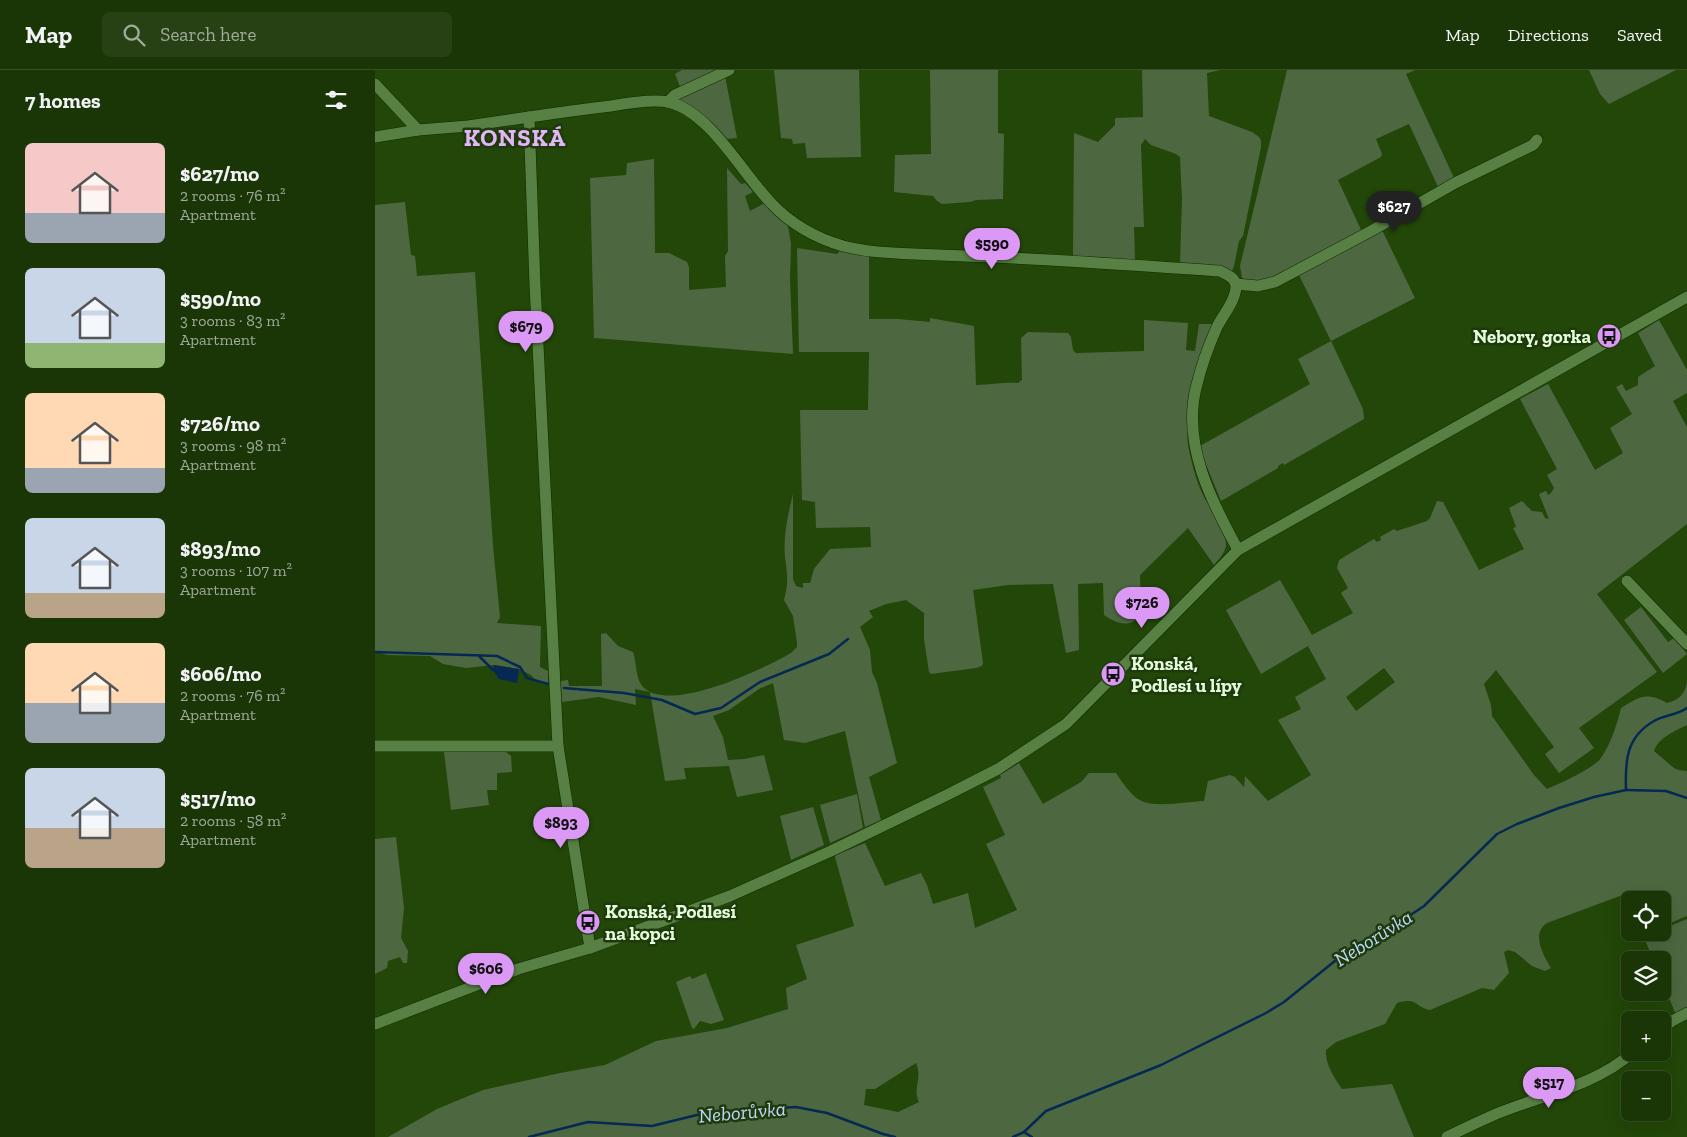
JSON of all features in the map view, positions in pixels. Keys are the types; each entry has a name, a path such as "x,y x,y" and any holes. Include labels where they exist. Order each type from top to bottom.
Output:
{"street":[{"path":"668,102 675,95 729,70"},
{"path":"375,84 418,130"},
{"path":"375,137 632,103 668,102 694,114 707,126 724,144 772,204 798,226 813,235 829,241 864,250 1220,271 1232,277 1236,284 1234,294 1218,326 1202,367 1195,391 1192,428 1198,462 1238,550"},
{"path":"529,117 535,286 558,746 590,948"},
{"path":"1236,284 1258,286 1275,282 1455,184 1533,145 1537,140"},
{"path":"375,1024 518,969 590,948 730,896 840,847 947,796 998,769 1066,724 1238,550 1687,297"},
{"path":"1627,581 1687,644"},
{"path":"375,746 558,746"},
{"path":"1671,1021 1687,1014"},
{"path":"1447,1137 1497,1114 1601,1075 1623,1061"}],"green space":[{"path":"682,70 722,70 681,89 675,74"},
{"path":"774,70 859,70 861,157 807,158 805,143 793,144 792,139 781,138"},
{"path":"930,70 998,70 998,133 1004,134 1003,199 942,204 933,196 894,192 895,155 931,154"},
{"path":"1142,70 1220,70 1207,73 1209,116 1252,132 1261,140 1243,236 1239,241 1232,271 1180,264 1182,199 1180,157 1151,145 1145,139 1141,145 1144,227 1134,227 1135,260 1073,256 1074,133 1098,142 1115,125 1115,118 1143,117"},
{"path":"1287,70 1415,70 1406,74 1455,180 1439,189 1409,124 1376,139 1382,154 1381,157 1338,180 1362,232 1269,282 1245,280 1242,278 1240,266"},
{"path":"1589,70 1676,70 1609,104 1600,94"},
{"path":"725,76 737,138 726,139 705,118 679,102 679,98"},
{"path":"654,159 655,253 669,253 687,262 689,267 689,290 726,287 725,256 728,251 727,168 741,184 745,183 753,192 745,196 750,211 765,203 788,226 791,244 790,279 793,354 594,339 590,178 626,175 627,163"},
{"path":"405,202 411,255 415,256 417,276 475,272 493,546 500,617 497,623 541,626 540,667 548,671 548,685 537,682 531,675 519,669 494,665 466,668 443,664 430,656 387,655 375,651 375,205"},
{"path":"1382,230 1415,298 1331,341 1299,275"},
{"path":"797,248 837,254 839,248 865,253 869,257 869,319 930,322 930,318 974,326 976,385 1018,383 1022,380 1021,338 1028,332 1068,333 1071,337 1073,350 1076,353 1144,351 1144,320 1188,323 1186,350 1195,351 1199,324 1214,324 1195,387 1188,421 1187,437 1199,486 1226,540 1221,556 1214,565 1188,528 1140,575 1140,612 1136,620 1127,623 1117,622 1104,615 1103,583 1078,584 1079,650 1066,653 1053,584 1008,585 973,590 983,663 982,666 976,668 931,674 929,672 924,639 924,613 906,600 886,604 869,611 873,617 860,627 870,650 872,672 877,683 897,763 869,777 881,820 865,827 845,731 805,743 784,740 773,683 759,689 729,710 713,716 723,737 728,760 764,755 773,790 737,797 729,766 684,768 686,779 665,781 650,692 635,689 636,705 599,697 562,702 561,681 568,680 569,686 602,686 601,634 606,633 618,646 633,652 641,684 644,688 657,694 675,695 717,686 740,678 791,653 797,647 797,643 793,616 784,600 787,588 786,525 793,494 793,579 796,586 803,588 803,583 810,583 814,569 830,549 871,547 870,527 816,528 815,502 802,500 800,410 868,410 869,352 799,352"},
{"path":"1659,320 1687,370 1687,393 1673,401 1687,427 1687,524 1597,594 1657,672 1579,728 1594,748 1559,773 1545,754 1554,747 1496,670 1484,684 1491,705 1492,716 1534,775 1547,789 1584,771 1601,758 1611,740 1621,708 1644,697 1654,697 1667,703 1671,702 1683,692 1687,681 1687,725 1672,732 1659,742 1654,751 1674,768 1687,771 1687,916 1671,923 1671,891 1621,891 1621,896 1547,923 1542,927 1539,938 1540,944 1551,968 1545,971 1532,966 1515,952 1508,950 1504,952 1509,973 1494,990 1482,988 1430,1010 1409,1001 1397,1003 1385,1024 1336,1042 1326,1050 1333,1075 1342,1089 1392,1084 1414,1137 388,1137 437,1109 483,1090 605,1065 656,1041 727,1028 788,1009 786,988 807,979 796,945 854,926 835,857 865,843 885,886 921,873 933,904 968,893 975,928 1017,910 986,844 1005,835 983,787 1001,778 1000,775 1019,763 1043,804 1081,782 1089,773 1116,773 1128,790 1136,797 1144,802 1157,804 1204,801 1208,781 1230,775 1235,777 1244,787 1245,776 1268,801 1311,775 1278,720 1301,709 1295,697 1326,679 1308,646 1261,674 1226,610 1280,580 1312,635 1353,613 1341,593 1348,588 1337,568 1339,560 1374,539 1377,542 1381,540 1380,537 1394,529 1397,531 1427,521 1437,501 1443,502 1479,570 1524,549 1513,528 1516,527 1509,508 1522,501 1532,511 1542,512 1545,518 1549,519 1539,494 1546,491 1548,495 1551,493 1554,488 1547,475 1557,469 1520,399 1548,384 1595,470 1623,453 1610,428 1632,414 1616,387 1622,384 1626,391 1638,385 1638,377 1655,366 1638,333","holes":["1384,668 1395,682 1356,711 1346,697","916,1063 918,1069 917,1097 919,1102 898,1112 864,1105 866,1089 875,1089"]},
{"path":"1331,341 1363,409 1364,419 1284,465 1283,463 1278,468 1221,501 1200,446 1310,384 1298,359"},
{"path":"1641,607 1668,642 1674,638 1687,654 1663,673 1624,620"},
{"path":"444,752 506,752 511,756 512,772 497,773 497,790 487,790 489,805 451,810"},
{"path":"857,794 863,828 830,843 820,805"},
{"path":"813,807 824,845 791,860 780,816"},
{"path":"396,837 404,908 401,938 408,951 407,963 403,963 400,957 388,961 387,968 375,974 375,839"},
{"path":"1687,919 1687,1011 1676,1015 1670,1001 1671,951 1649,951 1646,941 1671,941 1671,926"},
{"path":"706,973 724,1020 711,1024 700,1021 694,1029 692,1028 676,982 690,976 692,979"}],"water":[{"path":"494,665 519,669 517,683 499,679 493,670"}],"waterway":[{"path":"564,688 624,693 662,700 695,714 721,708 760,682 829,654 848,639"},
{"path":"375,652 497,656 520,667 527,678 548,684"},
{"path":"479,656 496,671"},
{"name":"Neborůvka","path":"1013,1137 1024,1132 1046,1111 1161,1065 1266,1013 1284,1002 1351,948 1400,922 1424,906 1497,834 1559,808 1594,797 1626,790 1627,760 1629,751 1638,734 1654,721 1687,708"},
{"path":"1626,790 1666,791 1687,798"},
{"name":"Neborůvka","path":"529,1137 588,1122 652,1126 709,1112 796,1107 827,1113 895,1137"},
{"path":"1024,1132 1032,1137"}],"place":[{"name":"Nebory, gorka","path":"1609,336"},
{"name":"Konská, Podlesí u lípy","path":"1113,674"},
{"name":"Konská, Podlesí na kopci","path":"588,922"}],"district":[{"name":"KONSKÁ","path":"515,138"}]}
